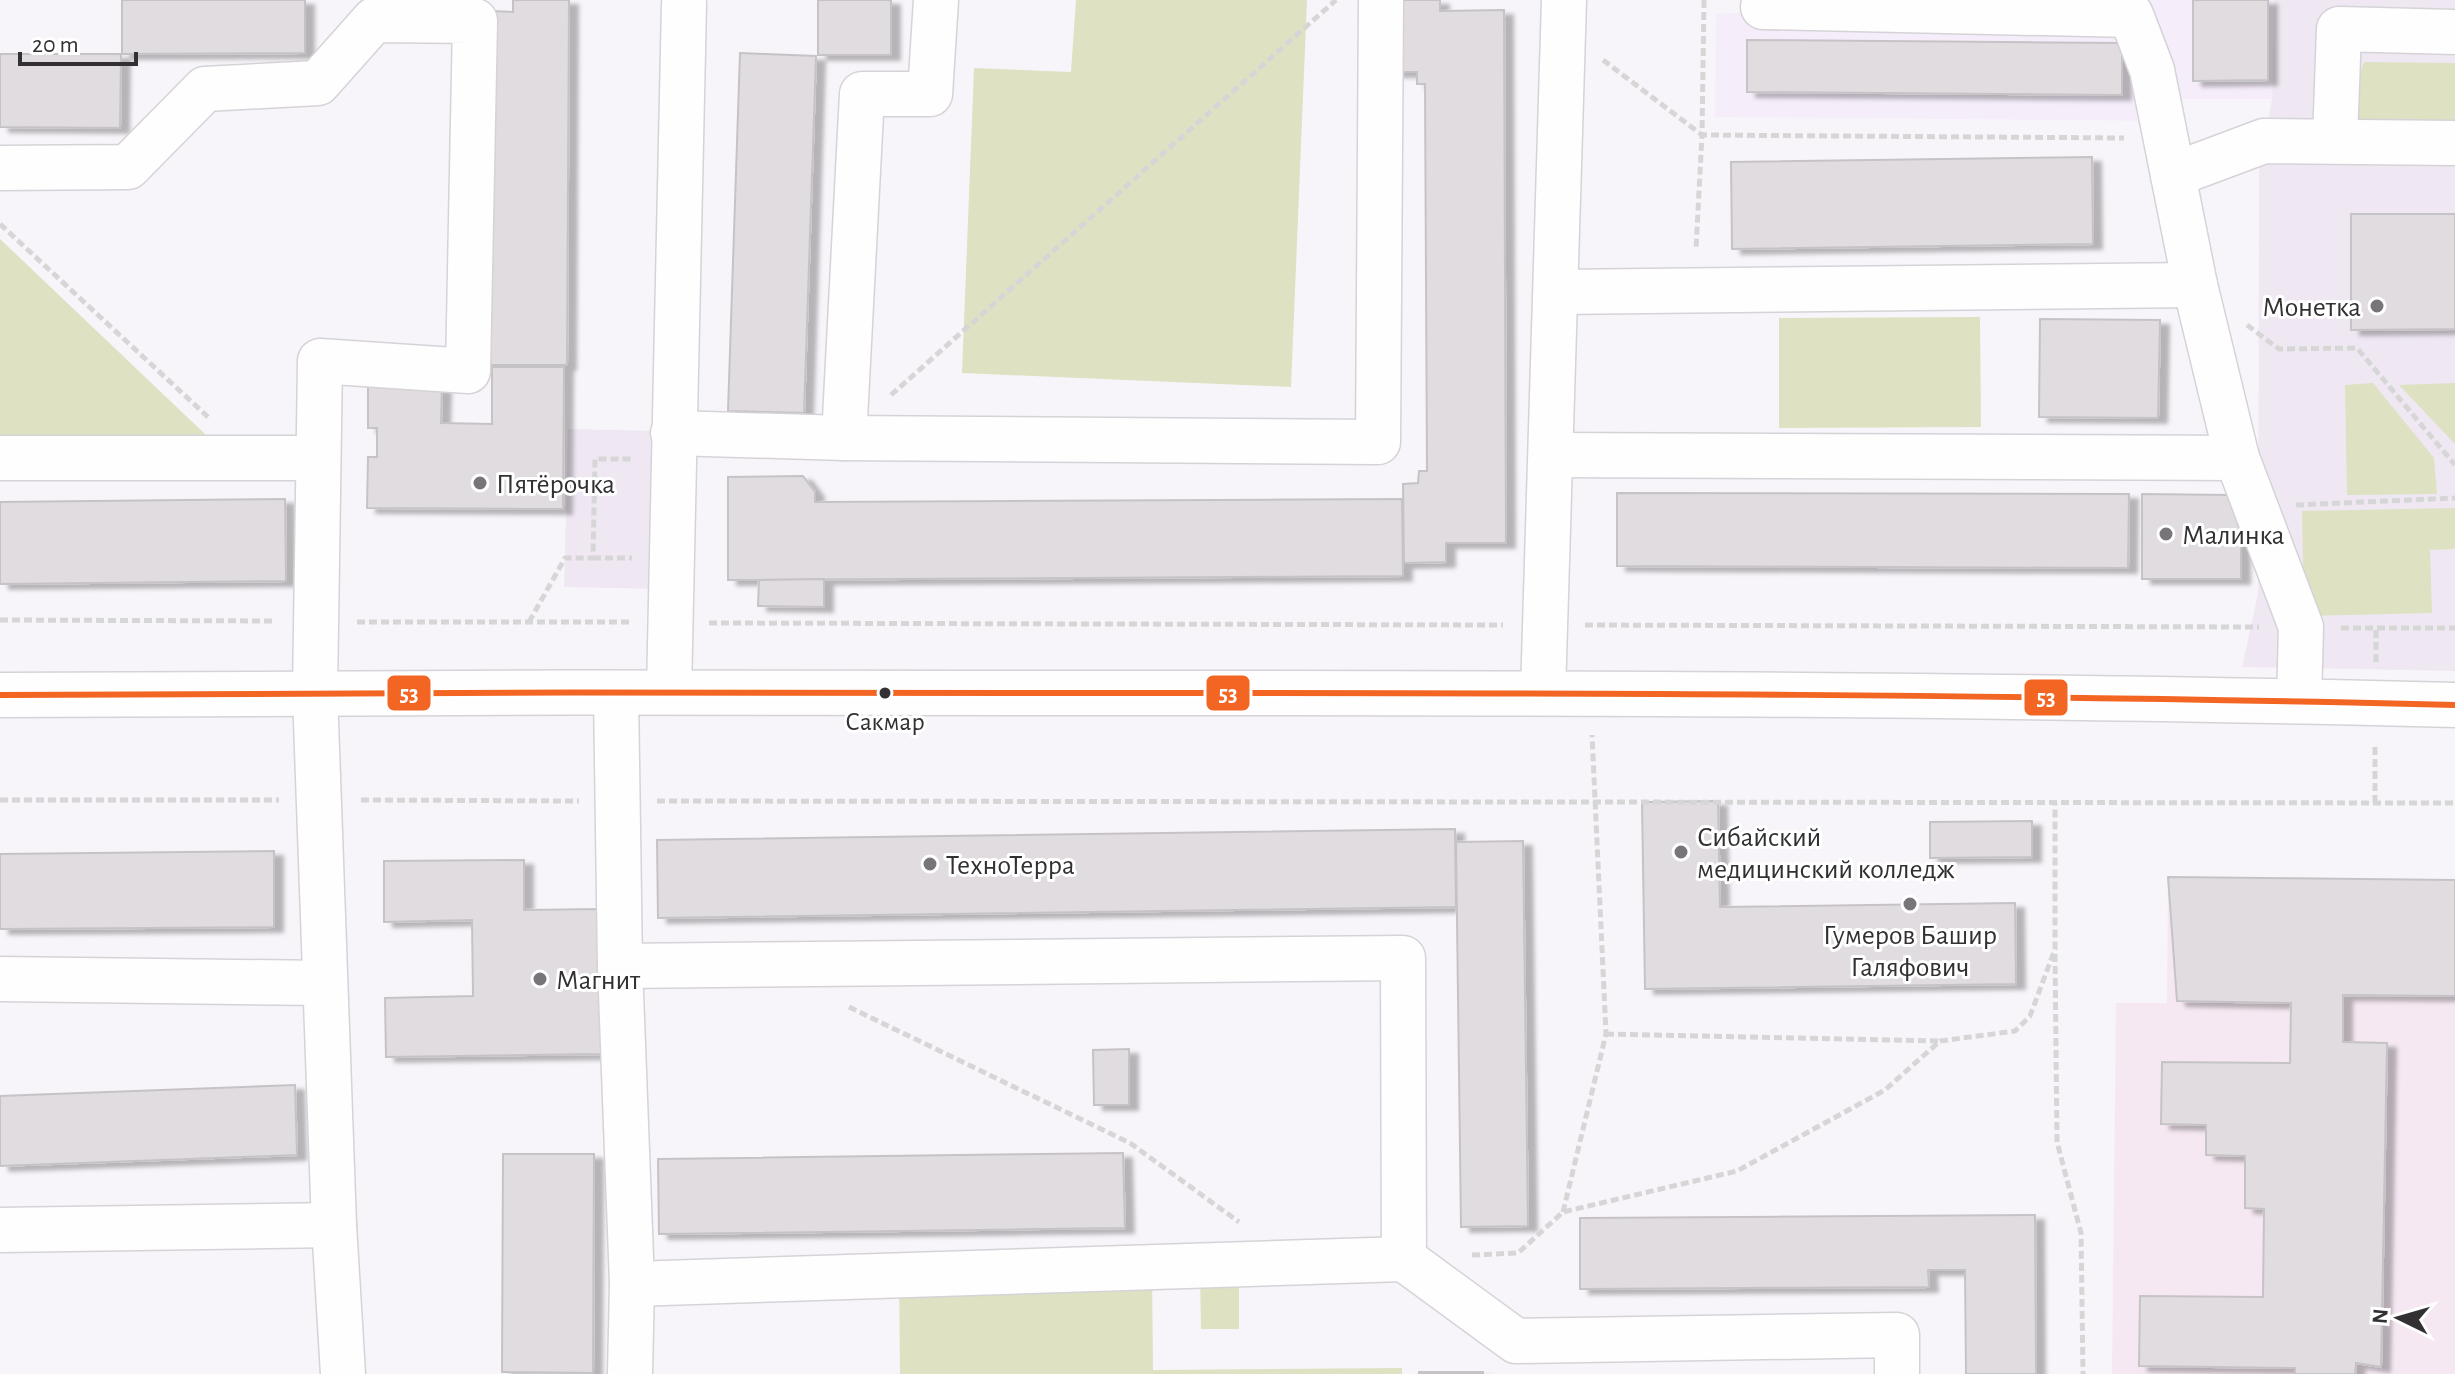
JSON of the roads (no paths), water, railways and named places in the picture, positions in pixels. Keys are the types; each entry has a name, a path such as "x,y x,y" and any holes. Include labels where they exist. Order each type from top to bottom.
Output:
{"street":[{"path":"844,438 862,94 930,94 936,0"},
{"path":"673,445 844,438 1378,442 1381,0"},
{"path":"669,692 684,4"},
{"path":"1763,7 2132,7 2152,70 2195,285 2237,458 2301,627 2299,701"},
{"path":"1543,693 1564,14"},
{"path":"2335,141 2345,15 2455,32"},
{"path":"0,168 128,167 205,89 318,83 374,20 475,21 468,371 320,361 315,693 334,1225 343,1374"},
{"path":"2169,157 2264,141 2455,143"},
{"path":"1556,292 2195,285"},
{"path":"1551,455 2237,458"},
{"path":"0,458 318,458"},
{"path":"616,693 620,966 632,1284 630,1374"},
{"path":"0,695 1591,693 2455,705"},
{"path":"620,966 1403,958 1404,1259"},
{"path":"0,979 325,983"},
{"path":"0,1230 334,1225"},
{"path":"632,1284 1404,1259 1516,1341 1897,1335 1897,1374"}],"place":[{"name":"Монетка","path":"2377,306"},
{"name":"Пятёрочка","path":"480,483"},
{"name":"Малинка","path":"2166,534"},
{"name":"Сакмар","path":"885,693"},
{"name":"Сибайский медицинский колледж","path":"1681,852"},
{"name":"ТехноТерра","path":"930,864"},
{"name":"Гумеров Башир Галяфович","path":"1910,904"},
{"name":"Магнит","path":"540,979"}]}
